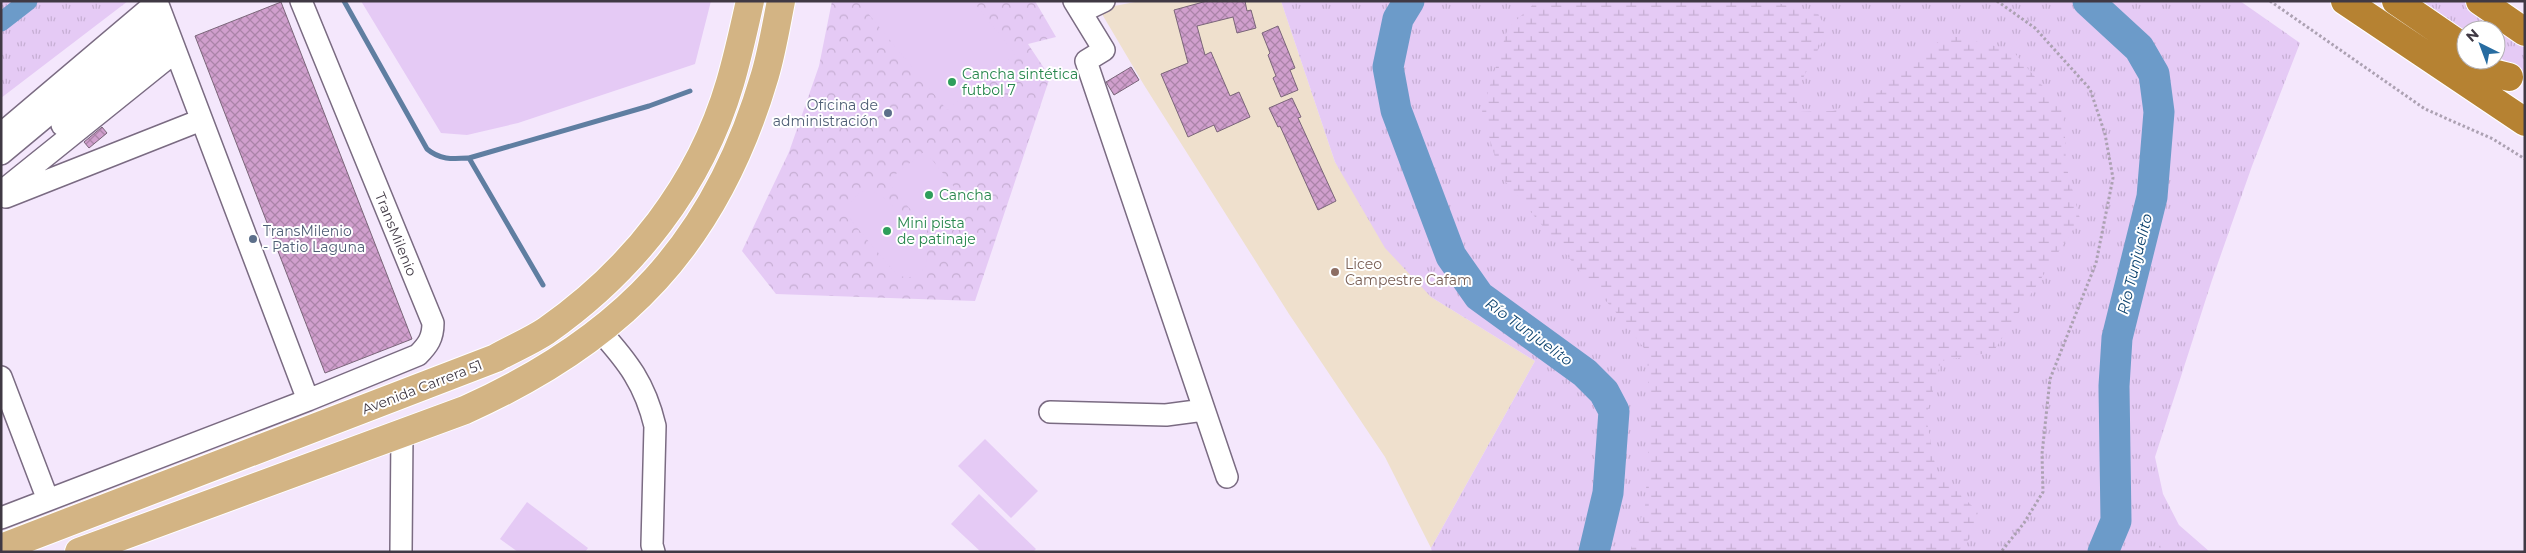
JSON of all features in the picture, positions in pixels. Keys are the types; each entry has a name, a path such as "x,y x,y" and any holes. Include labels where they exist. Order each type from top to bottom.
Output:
{"highway":[{"path":"2345,1 2525,122"},
{"path":"2396,1 2456,41"},
{"path":"2480,1 2525,32"},
{"path":"2429,57 2517,83"},
{"path":"2498,70 2517,83"}],"main road":[{"name":"Avenida Carrera 51","path":"17,546 496,358 544,332 585,302 627,263 670,210 708,141 730,85 750,1"},
{"path":"79,552 465,410 512,389 551,366 600,331 656,279 679,252 700,224 720,188 754,112 766,74 781,1"}],"street":[{"name":"TransMilenio","path":"1,518 406,361 427,346 433,336 433,324 301,1"},
{"path":"1104,1 1077,6 1104,50 1086,62 1227,477"},
{"path":"165,22 308,400"},
{"path":"1,134 165,22"},
{"path":"1,154 165,22"},
{"path":"1,174 165,22"},
{"path":"1,192 165,22"},
{"path":"1,199 201,120"},
{"path":"600,331 632,367 651,409 655,426 652,545 654,552"},
{"path":"1,377 48,500"},
{"path":"1050,412 1166,415 1204,410"},
{"path":"401,552 402,432"}],"path":[{"path":"1996,1 2035,28 2090,89 2105,134 2112,178 2096,263 2050,379 2042,454 2043,492 2024,524 2001,552"},
{"path":"2270,1 2426,110 2493,138 2525,159"}],"shaded area":[{"name":"Liceo Campestre Cafam","path":"1140,1 1281,1 1335,162 1431,297 1535,361 1431,548 1385,457 1289,314 1144,85 1099,9"}],"green space":[{"path":"1,1 128,1 1,98"},
{"path":"361,1 711,1 695,64 518,123 467,135 441,133"},
{"path":"832,1 1035,1 1056,37 1028,44 1050,77 975,301 776,294 742,251 789,152 819,66"},
{"name":"Cancha sintética futbol 7","path":"858,1 973,1 1015,54 947,110"},
{"path":"1281,1 2240,1 2300,43 2252,166 2212,280 2155,457 2163,494 2179,525 2210,552 1432,552 1431,548 1535,361 1431,297 1385,248 1335,162"},
{"path":"1537,1 1771,1 1818,14 1828,31 1796,91 1798,112 1833,111 1882,90 1912,62 1948,35 2012,50 2064,111 2066,165 2080,219 1993,352 1941,361 1926,417 1936,470 1978,512 1972,536 1957,552 1630,552 1645,506 1650,425 1647,352 1621,318 1500,175 1482,111 1508,28"},
{"path":"2413,1 2463,1 2492,20 2456,20 2456,29"},
{"path":"2506,29 2525,42 2525,74 2506,62"},
{"name":"Cancha","path":"925,151 971,208 934,238 887,181"},
{"path":"866,191 882,197 890,204 927,251 926,265 914,276 897,275 850,218 850,204 859,193"},
{"path":"985,439 1038,491 1011,518 958,466"},
{"path":"979,494 1036,549 1033,552 981,552 951,524"},
{"path":"527,502 588,548 585,552 518,552 500,539"},
{"path":"2165,542 2179,552 2151,552"}],"building":[{"path":"1207,1 1245,1 1247,11 1251,10 1256,28 1237,33 1233,17 1197,26 1205,55 1211,52 1230,96 1239,92 1250,117 1217,132 1214,125 1188,137 1161,74 1188,63 1174,10"},
{"path":"281,2 412,339 325,373 195,36"},
{"path":"1278,26 1295,68 1290,70 1298,90 1281,97 1273,78 1276,76 1262,33"},
{"path":"1131,67 1139,80 1114,95 1106,82"},
{"path":"1292,98 1301,117 1298,118 1336,201 1318,210 1280,126 1278,127 1269,108"},
{"path":"102,127 107,133 89,148 84,142"}],"waterway":[{"path":"1,22 28,1"},
{"path":"344,1 427,149 442,157 469,158 649,106 690,91"},
{"name":"Río Tunjuelito","path":"1409,1 1398,19 1388,67 1396,110 1451,256 1479,296 1585,373 1604,392 1614,411 1608,493 1594,552"},
{"name":"Río Tunjuelito","path":"2088,1 2139,48 2154,74 2159,112 2152,197 2117,338 2114,386 2116,521 2103,552"},
{"path":"469,158 543,285"}],"place":[{"name":"Cancha sintética futbol 7","path":"952,82"},
{"name":"Oficina de administración","path":"888,113"},
{"name":"Cancha","path":"929,195"},
{"name":"Mini pista de patinaje","path":"887,231"},
{"name":"TransMilenio - Patio Laguna","path":"253,239"},
{"name":"Liceo Campestre Cafam","path":"1335,272"}]}
